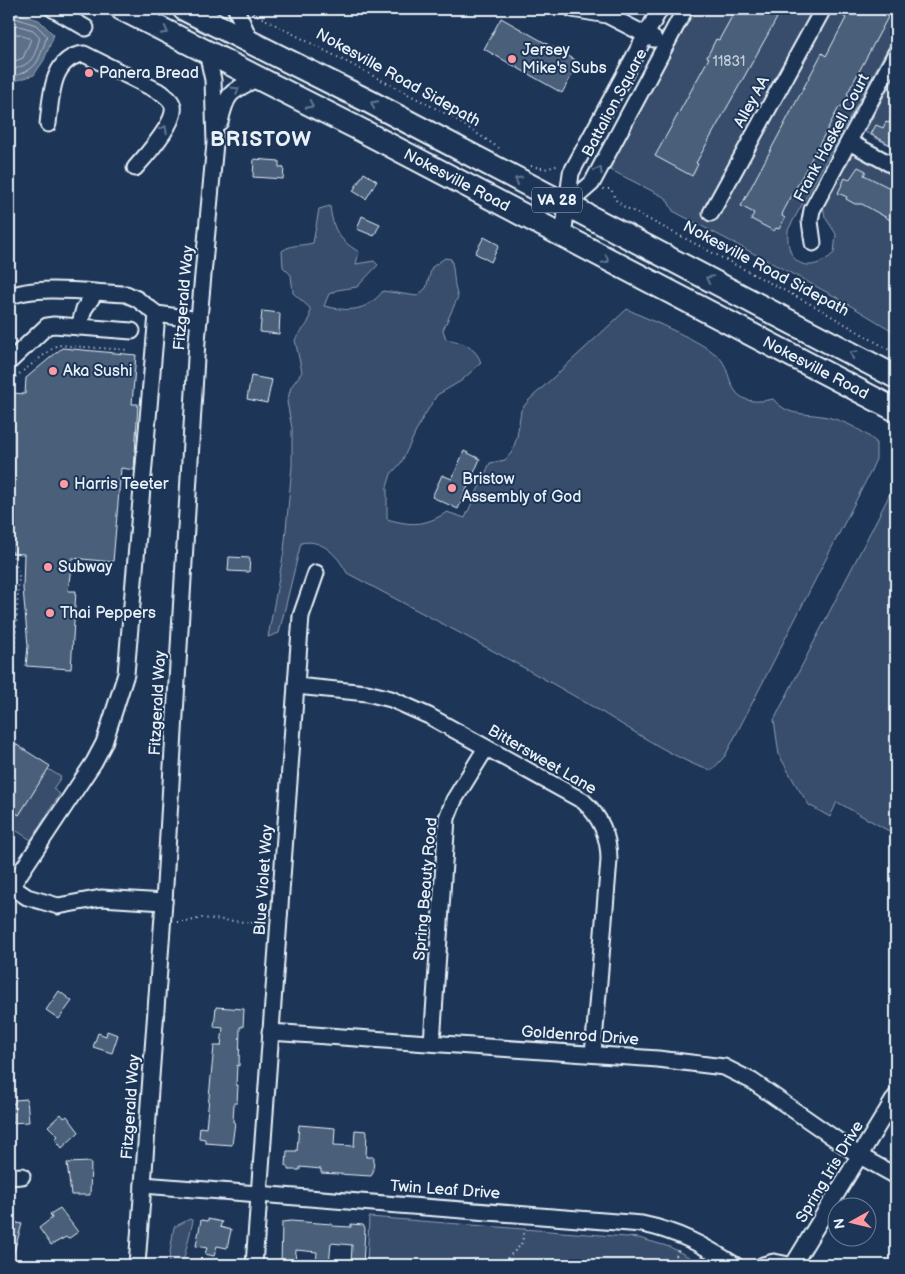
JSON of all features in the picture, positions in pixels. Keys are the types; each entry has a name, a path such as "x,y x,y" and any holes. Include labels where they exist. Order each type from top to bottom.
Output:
{"highway":[{"name":"Nokesville Road","path":"122,9 896,410"},
{"name":"Nokesville Road","path":"191,10 896,377"}],"street":[{"path":"53,9 86,28"},
{"path":"572,9 607,15 646,34 665,46"},
{"name":"Battalion Square","path":"562,237 571,173 660,9"},
{"name":"Battalion Square","path":"567,205 592,184 685,9"},
{"name":"Alley AA","path":"711,213 823,9"},
{"path":"242,10 250,40"},
{"name":"Fitzgerald Way","path":"137,1265 163,909 199,320 215,143 213,80 207,52"},
{"name":"Frank Haskell Court","path":"813,243 810,221 812,210 896,53"},
{"path":"48,124 52,85 62,66 76,55 84,54 162,93 172,101 174,112 153,148 135,168"},
{"name":"Fitzgerald Way","path":"215,143 229,94 258,78"},
{"path":"849,142 896,167"},
{"path":"9,297 20,292 39,291 126,294 137,298 158,314 199,320"},
{"path":"80,327 84,309 96,293"},
{"path":"158,314 126,674 104,743 94,762 10,886 27,897 58,906 100,898 163,909"},
{"path":"9,362 47,326 132,331"},
{"name":"Blue Violet Way","path":"254,1265 301,616 316,572"},
{"name":"Bittersweet Lane","path":"296,686 367,693 391,698 583,800 595,811 604,828 609,846 609,860 593,1054"},
{"name":"Spring Beauty Road","path":"432,1043 447,818 454,800 486,748"},
{"name":"Goldenrod Drive","path":"270,1032 593,1054 724,1067 752,1081 860,1156 896,1176"},
{"name":"Spring Iris Drive","path":"793,1265 896,1096"},
{"name":"Twin Leaf Drive","path":"143,1185 619,1221 662,1228 690,1238 735,1265"},
{"path":"763,1265 774,1262 789,1265"}],"path":[{"name":"Nokesville Road Sidepath","path":"242,10 452,117 501,150"},
{"path":"526,163 545,169 560,165 564,169"},
{"name":"Nokesville Road Sidepath","path":"603,189 611,189 616,200 623,206 816,307 896,354"},
{"path":"9,431 14,378 57,345 128,350"},
{"path":"9,542 18,575 14,660 9,688"},
{"path":"163,909 178,917 177,922 202,918 278,925"},
{"path":"500,1265 521,1245 528,1214"},
{"path":"445,1265 468,1260 492,1265"}],"shaded area":[{"path":"695,9 896,9 896,33 788,230 788,242 790,252 795,259 800,263 808,265 825,260 834,253 836,234 825,217 823,205 848,156 858,153 896,173 896,333 836,297 673,211 666,198 609,169"},
{"path":"896,73 896,149 865,132"},
{"path":"330,206 335,228 341,238 359,252 356,264 374,261 378,265 357,287 337,290 329,294 324,306 356,309 370,303 383,291 417,296 426,288 432,267 445,258 451,259 458,297 443,330 446,339 468,346 476,353 481,363 461,381 437,395 421,421 401,463 391,474 387,487 387,519 411,524 432,520 447,512 465,518 490,463 505,460 512,452 517,437 521,410 529,400 627,309 689,338 720,358 734,390 746,400 761,401 773,399 791,412 827,417 840,421 859,430 876,442 876,459 869,475 725,756 712,770 686,761 669,752 528,670 347,573 334,555 316,543 301,543 279,633 268,637 284,551 292,466 292,428 287,402 291,387 302,372 295,340 308,323 310,314 310,308 293,293 291,275 283,267 282,251 293,246 313,243 319,209"},
{"path":"895,484 896,835 837,802 830,817 809,805 779,755 774,720"},
{"path":"48,769 61,777 53,789 60,794 31,840 9,826 9,808 19,815"},
{"path":"369,1217 639,1238 670,1247 704,1265 367,1265"},
{"path":"190,1219 193,1221 184,1258 178,1265 168,1265 174,1227"}],"water":[{"path":"9,11 39,20 54,35 44,60 34,75 9,83"}],"building":[{"path":"736,9 761,9 777,18 696,163 698,164 692,176 655,156 709,58 707,57 716,39 719,40"},
{"path":"846,9 872,9 888,17 847,94 850,96 844,107 841,106 838,109 783,212 782,216 785,218 779,229 776,228 774,231 751,219 754,213 741,206 822,53 826,56 846,18 843,16"},
{"path":"501,18 579,62 562,93 484,49"},
{"path":"896,109 896,148 871,134 876,125 883,128 886,122 889,123"},
{"path":"254,159 279,161 279,167 284,168 283,179 253,177"},
{"path":"858,167 866,171 864,175 896,191 896,223 862,204 855,204 846,199 847,197 838,193 845,178 849,180"},
{"path":"364,173 377,181 366,199 353,191"},
{"path":"362,216 380,224 374,236 357,229"},
{"path":"484,237 499,245 491,262 475,253"},
{"path":"262,311 280,313 279,334 260,332"},
{"name":"Harris Teeter","path":"62,348 136,355 132,404 138,404 134,470 121,468 113,562 72,558 68,591 76,591 71,669 26,666 28,646 23,588 24,554 10,553 15,498 9,498 9,426 13,393 25,394 26,378"},
{"path":"251,376 272,380 267,403 247,399"},
{"name":"Bristow Assembly of God","path":"464,451 480,459 458,509 432,497 442,475 452,479"},
{"path":"229,557 250,558 249,572 228,571"},
{"path":"9,740 50,766 19,815 9,808"},
{"path":"59,991 72,1001 59,1019 46,1010"},
{"path":"216,1007 244,1009 243,1027 240,1027 239,1066 237,1065 236,1085 238,1085 237,1103 234,1103 233,1122 235,1122 232,1145 205,1143 205,1139 199,1138 200,1127 206,1128 214,1046 221,1046 223,1028 214,1027"},
{"path":"107,1031 118,1035 112,1053 93,1047 98,1033 106,1036"},
{"path":"27,1099 29,1122 9,1123 9,1104 15,1103 15,1100"},
{"path":"61,1114 64,1118 67,1116 79,1132 62,1148 55,1139 58,1136 48,1126"},
{"path":"299,1125 335,1128 334,1145 354,1146 355,1130 367,1131 366,1157 374,1157 373,1173 371,1176 321,1173 321,1169 300,1167 300,1170 288,1170 288,1166 286,1166 287,1151 297,1151"},
{"path":"91,1162 90,1195 71,1195 67,1163"},
{"path":"60,1208 78,1232 68,1239 66,1237 51,1245 39,1228 52,1218 50,1214"},
{"path":"208,1219 222,1222 220,1227 231,1230 227,1248 217,1246 214,1256 205,1254 207,1248 196,1246 201,1220 208,1221"},
{"path":"9,1221 22,1224 11,1262 9,1262"},
{"path":"282,1222 332,1224 332,1226 351,1227 351,1224 363,1225 365,1228 363,1265 351,1265 352,1245 331,1243 329,1265 316,1265 317,1252 296,1250 295,1265 281,1265"}],"place":[{"name":"Jersey Mike's Subs","path":"512,59"},
{"name":"Panera Bread","path":"89,73"},
{"name":"Aka Sushi","path":"53,371"},
{"name":"Harris Teeter","path":"64,484"},
{"name":"Bristow Assembly of God","path":"452,488"},
{"name":"Subway","path":"48,567"},
{"name":"Thai Peppers","path":"50,613"}],"district":[{"name":"BRISTOW","path":"261,139"}]}
